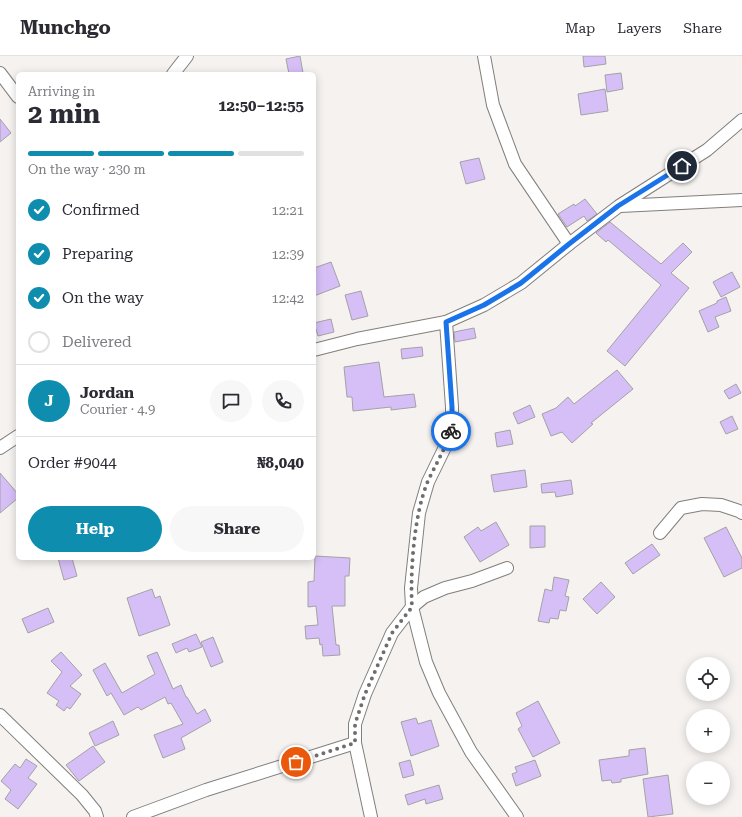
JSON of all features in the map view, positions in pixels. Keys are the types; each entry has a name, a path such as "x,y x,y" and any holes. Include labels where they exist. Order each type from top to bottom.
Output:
{"street":[{"path":"174,72 187,56"},
{"path":"484,56 493,105 515,164 569,244"},
{"path":"0,73 16,95"},
{"path":"316,349 357,339 446,322 484,305 521,283 618,206 707,150 742,120"},
{"path":"618,206 742,200"},
{"path":"446,322 452,426 447,442 428,482 419,512 411,588 412,607 426,662 439,693 471,752 517,817"},
{"path":"0,448 16,437"},
{"path":"660,533 681,508 702,504 721,505 742,513"},
{"path":"372,817 355,743 355,724 365,694 392,633 412,607 424,597 445,588 472,581 507,568"},
{"path":"0,715 82,795 97,817"},
{"path":"133,817 206,790 355,743"}],"building":[{"path":"300,56 303,72 289,72 286,59"},
{"path":"583,56 605,56 606,64 584,67"},
{"path":"621,73 623,89 607,92 605,75"},
{"path":"605,89 608,111 581,115 578,94"},
{"path":"0,119 11,133 0,142"},
{"path":"479,158 485,179 466,184 460,162"},
{"path":"585,199 597,214 587,221 584,216 567,227 558,214 574,204 575,206"},
{"path":"610,222 661,264 683,243 692,252 671,273 689,288 625,366 607,351 661,285 608,240 606,242 596,233"},
{"path":"331,262 340,286 316,295 316,267"},
{"path":"732,272 740,287 721,297 713,282"},
{"path":"361,291 368,316 352,320 345,295"},
{"path":"726,297 731,311 715,317 719,327 708,332 699,311"},
{"path":"331,319 334,332 318,336 316,323"},
{"path":"474,328 476,338 455,342 454,332"},
{"path":"422,347 423,356 402,359 401,349"},
{"path":"379,362 384,397 414,394 416,407 391,410 391,407 353,411 352,397 347,397 344,367"},
{"path":"617,370 633,389 591,423 593,424 572,443 562,432 551,436 542,414 556,408 568,397 574,404"},
{"path":"736,384 741,393 729,399 724,391"},
{"path":"530,405 535,417 518,424 513,413"},
{"path":"732,416 738,429 726,434 720,422"},
{"path":"510,430 513,444 497,447 495,433"},
{"path":"525,470 527,487 494,492 491,475"},
{"path":"0,473 16,492 16,500 0,513"},
{"path":"571,480 573,494 556,497 555,492 542,493 541,484"},
{"path":"496,522 509,545 480,562 464,537 478,527 481,531"},
{"path":"530,526 545,526 545,547 530,548"},
{"path":"726,527 742,558 742,568 724,577 704,538"},
{"path":"652,544 660,555 633,574 625,563"},
{"path":"316,556 350,558 349,576 345,576 345,606 332,606 336,645 339,645 340,655 323,656 322,644 320,645 319,638 306,639 305,626 318,625 316,606 308,607 308,582 314,581"},
{"path":"59,560 73,560 77,576 64,580"},
{"path":"554,577 569,580 565,596 569,597 566,611 560,610 558,619 550,618 549,623 538,621 545,589 552,591"},
{"path":"601,582 615,597 597,614 583,599"},
{"path":"152,589 155,598 160,596 170,625 139,636 127,598"},
{"path":"48,608 54,622 28,633 22,619"},
{"path":"196,634 202,647 189,652 187,648 176,653 172,644"},
{"path":"213,637 223,662 211,667 201,642"},
{"path":"61,652 82,675 70,686 81,694 70,709 67,707 64,711 56,705 59,701 47,693 62,672 51,661"},
{"path":"157,652 173,689 181,685 186,697 197,714 205,709 211,721 181,738 185,749 163,758 154,735 183,724 171,703 168,704 165,697 141,710 138,707 124,715 111,693 107,696 93,670 105,663 122,693 155,674 147,656"},
{"path":"538,701 560,743 533,757 518,729 522,726 516,713"},
{"path":"416,718 418,724 431,720 439,746 411,756 401,722"},
{"path":"113,721 119,735 95,746 89,733"},
{"path":"93,746 105,762 79,781 66,765"},
{"path":"645,748 648,774 621,779 621,782 612,783 611,780 602,781 599,760 629,756 629,750"},
{"path":"26,759 37,766 28,778 37,784 18,809 5,799 11,790 1,781 15,764 20,768"},
{"path":"410,760 414,775 403,778 399,763"},
{"path":"535,760 541,776 516,786 512,774 517,772 515,767"},
{"path":"668,775 673,814 648,817 643,779"},
{"path":"439,785 443,799 426,804 425,799 408,805 405,795"}],"way so far":[{"path":"296,762 355,743 355,724 365,694 392,633 412,607 411,588 419,512 428,482 451,431"}],"route":[{"path":"451,431 452,407 446,322 484,305 521,283 618,206 682,166"}]}
